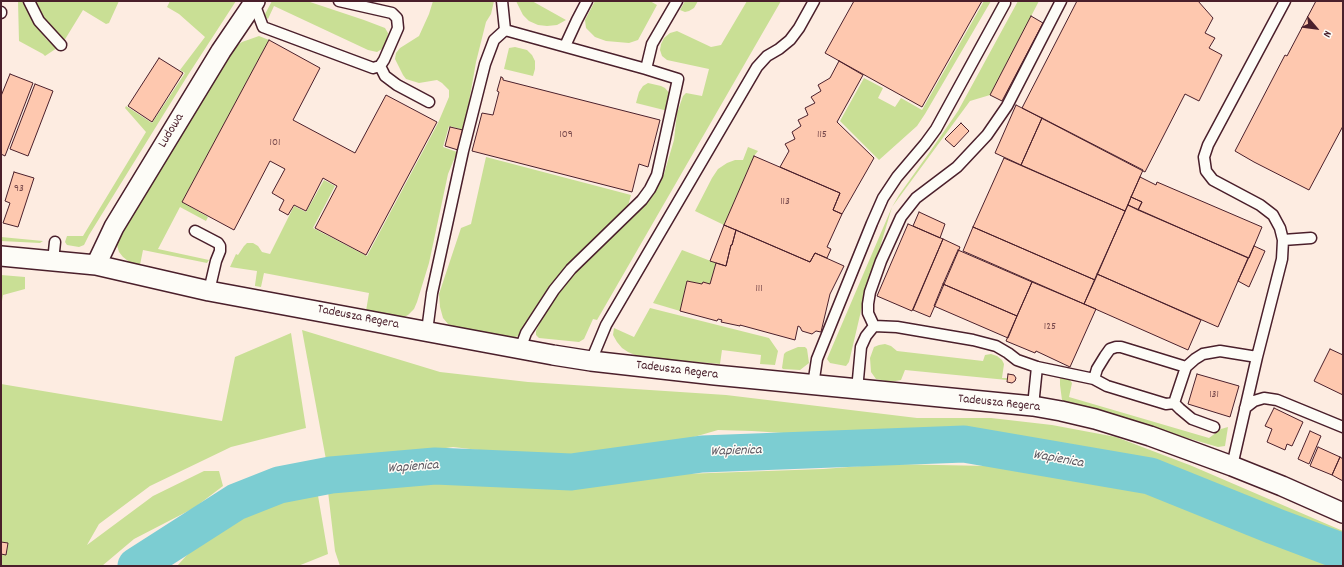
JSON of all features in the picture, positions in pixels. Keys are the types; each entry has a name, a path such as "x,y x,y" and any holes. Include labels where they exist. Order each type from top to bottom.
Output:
{"street":[{"name":"Ludowa","path":"96,265 114,227 217,58 254,2"},
{"name":"Tadeusza Regera","path":"1,256 96,265 209,291 592,361 715,376 1033,406 1095,419 1150,436 1232,466 1343,513"}],"lane":[{"path":"30,1 39,21 61,45"},
{"path":"254,2 263,27 374,68 380,66 398,28 397,18 392,13 339,1"},
{"path":"502,1 505,30"},
{"path":"565,46 587,1"},
{"path":"646,69 652,44 677,1"},
{"path":"592,361 606,325 757,67 767,56 790,40 799,28 814,1"},
{"path":"874,326 868,313 870,292 881,261 901,217 916,198 957,167 987,135 1007,106 1061,1"},
{"path":"1232,466 1257,357 1282,259 1283,240 1280,228 1273,215 1260,205 1213,180 1206,171 1204,157 1208,144 1285,1"},
{"path":"812,385 817,359 883,198 936,129 1005,3"},
{"path":"505,30 678,79 657,175 650,189 642,200 571,269 554,290 526,333 520,349"},
{"path":"427,332 433,285 463,151 485,64 494,40 505,30"},
{"path":"380,66 385,76 397,86 428,102"},
{"path":"195,231 218,243 220,246 209,291"},
{"path":"1283,240 1311,238"},
{"path":"53,260 55,242"},
{"path":"857,390 861,347 866,336 874,326 884,325 973,340 996,346 1017,360 1037,367 1094,379 1107,386 1166,404 1174,403"},
{"path":"1094,379 1097,369 1105,356 1110,349 1116,347 1121,347 1186,367"},
{"path":"1174,403 1186,367 1203,354 1212,351 1229,352 1257,357"},
{"path":"1033,406 1037,367"},
{"path":"1245,408 1254,401 1264,398 1277,400 1343,427"},
{"path":"1174,403 1180,410 1192,419 1214,427"}],"green space":[{"path":"18,1 24,1 46,39 57,48 45,56 19,41"},
{"path":"35,1 119,1 109,23 106,24 83,10 64,41 41,15"},
{"path":"170,1 236,1 188,75 84,245 79,247 67,245 65,242 67,236 83,236 146,132 125,108 126,106 152,123 185,73 180,70 205,37 179,14 167,7"},
{"path":"272,1 307,1 364,20 385,28 388,33 387,42 382,49 377,52 368,50 274,6 268,19 264,16"},
{"path":"433,1 494,1 491,14 486,22 476,62 464,130 449,126 443,147 457,152 448,174 429,263 414,309 402,318 366,311 369,293 264,273 261,287 255,286 257,271 230,267 236,254 238,255 247,243 253,243 258,246 262,252 270,254 294,206 306,212 324,180 335,186 313,228 367,256 438,123 449,97 449,90 437,80 419,83 406,79 395,59 396,53 400,48 419,36"},
{"path":"516,1 532,1 566,20 557,25 538,25 529,21 523,15"},
{"path":"595,1 650,1 657,5 638,40 629,43 606,41 595,37 586,28 585,20"},
{"path":"685,1 698,1 694,8 685,12 680,10"},
{"path":"747,1 781,1 597,320 593,319 584,339 579,342 539,338 536,335 536,331 548,307 567,281 644,205 654,193 664,174 674,140 677,113 683,96 686,93 702,96 709,69 667,60 662,56 660,50 664,38 670,33 677,31 711,47 721,45"},
{"path":"984,1 991,1 925,114 917,126 879,160 840,121 864,78 883,88 878,98 895,107 901,98 922,110"},
{"path":"1018,1 1039,1 990,95 970,101 892,207 958,111"},
{"path":"259,36 269,40 182,202 208,217 206,221 180,207 158,249 209,260 207,263 143,250 140,265 132,264 119,252 116,242 234,48 242,42"},
{"path":"515,47 527,50 532,55 535,61 533,76 504,69 509,48"},
{"path":"648,83 665,88 670,94 668,111 636,103 639,92 643,86"},
{"path":"748,147 758,151 754,156 724,225 695,211 718,169 735,160 743,160"},
{"path":"486,157 631,195 628,206 567,265 549,287 521,332 518,336 513,338 448,324 443,318 440,307 439,294 461,228 471,224"},
{"path":"892,207 861,311 849,362 846,366 830,363 827,359"},
{"path":"1,237 43,241 40,243 1,241"},
{"path":"682,250 716,263 710,284 687,281 680,311 653,303"},
{"path":"1,275 25,277 25,289 3,295 1,307"},
{"path":"650,308 769,338 778,351 775,365 760,364 761,355 722,350 720,364 640,357 628,352 617,342 613,335 614,328 634,337"},
{"path":"302,330 440,372 528,382 726,395 917,418 991,418 1052,425 1116,437 1192,466 1343,531 1343,543 1155,466 1104,450 1057,442 968,435 879,439 718,430 649,450 531,456 453,447 327,465"},
{"path":"291,333 306,428 231,447 150,486 99,524 87,545 153,496 204,471 219,471 223,486 194,508 134,539 102,566 1,566 1,384 222,421 235,357"},
{"path":"885,344 891,346 897,351 983,361 985,355 991,354 1002,360 1004,364 1002,378 1007,378 1007,380 905,370 901,380 890,382 876,379 871,372 870,358 874,347"},
{"path":"798,347 805,347 807,349 809,363 800,370 783,369 784,354"},
{"path":"1061,377 1069,379 1072,383 1069,397 1209,438 1221,429 1228,427 1225,446 1218,447 1065,402 1062,400 1060,385"},
{"path":"888,464 989,466 1139,490 1336,566 340,566 335,551 327,483 412,480 580,483 683,474 823,469"},
{"path":"316,484 328,554 298,566 177,566 206,534 255,501"}],"building":[{"path":"854,1 982,1 922,107 825,53"},
{"path":"1077,1 1198,1 1213,18 1205,33 1215,38 1209,48 1222,55 1199,101 1185,94 1145,172 1022,108"},
{"path":"1316,1 1343,1 1343,126 1309,190 1235,151 1285,55 1287,56"},
{"path":"1031,16 1043,23 1002,101 990,95"},
{"path":"269,40 320,68 293,120 355,153 386,95 437,122 366,255 315,228 337,186 323,178 306,211 294,205 288,215 279,210 284,200 272,193 285,169 270,161 234,230 182,202"},
{"path":"159,58 183,73 152,122 128,106"},
{"path":"839,61 863,75 837,122 874,158 842,214 833,210 840,193 780,167 789,151 785,144 795,139 792,132 801,126 798,120 808,115 805,108 815,103 811,97 821,91 818,85 830,78"},
{"path":"10,74 33,83 5,156 1,154 1,96"},
{"path":"501,77 503,80 660,120 648,167 639,164 632,192 472,151 482,113 493,115"},
{"path":"35,84 53,91 28,156 10,149"},
{"path":"1016,105 1042,118 1021,165 995,153"},
{"path":"1042,118 1143,170 1125,211 1021,165"},
{"path":"961,123 969,131 954,147 945,139"},
{"path":"450,127 463,130 458,150 445,146"},
{"path":"754,156 840,193 833,210 842,214 827,247 831,249 827,258 815,253 810,262 724,225"},
{"path":"1004,158 1125,211 1095,280 973,227"},
{"path":"14,172 34,178 18,227 3,223 10,203 5,201"},
{"path":"1140,177 1156,185 1157,182 1262,227 1249,258 1138,210 1142,202 1131,197"},
{"path":"1131,197 1142,202 1138,210 1128,205"},
{"path":"1128,205 1248,258 1218,327 1097,274"},
{"path":"919,212 945,224 940,238 913,226"},
{"path":"908,224 943,239 912,311 877,296"},
{"path":"724,225 736,230 726,266 710,261"},
{"path":"973,227 1095,280 1084,304 963,251"},
{"path":"736,230 810,262 815,253 844,266 830,294 821,332 816,331 812,334 802,331 798,326 795,340 740,325 721,322 722,320 718,319 717,321 680,311 687,281 710,284 716,263 726,266"},
{"path":"943,239 960,247 930,317 913,310"},
{"path":"1254,246 1265,251 1249,287 1238,281"},
{"path":"958,250 1032,282 1017,316 943,284"},
{"path":"1097,274 1201,320 1188,350 1084,304"},
{"path":"1032,282 1096,309 1070,367 1036,351 1035,353 1006,341"},
{"path":"943,284 1017,316 1008,338 934,306"},
{"path":"1330,349 1343,355 1343,395 1314,381"},
{"path":"1008,374 1014,375 1016,378 1015,381 1012,383 1007,382"},
{"path":"1197,374 1239,386 1230,417 1188,404"},
{"path":"1274,408 1303,422 1292,446 1287,444 1285,450 1267,442 1272,429 1265,426"},
{"path":"1310,431 1321,436 1309,464 1298,459"},
{"path":"1318,447 1340,457 1332,475 1310,466"},
{"path":"1340,457 1343,459 1343,481 1332,475"},
{"path":"1,542 8,543 6,555 1,554"}],"waterway":[{"name":"Wapienica","path":"136,566 236,502 279,485 331,475 435,466 571,472 702,454 964,444 1150,476 1343,552"}]}
